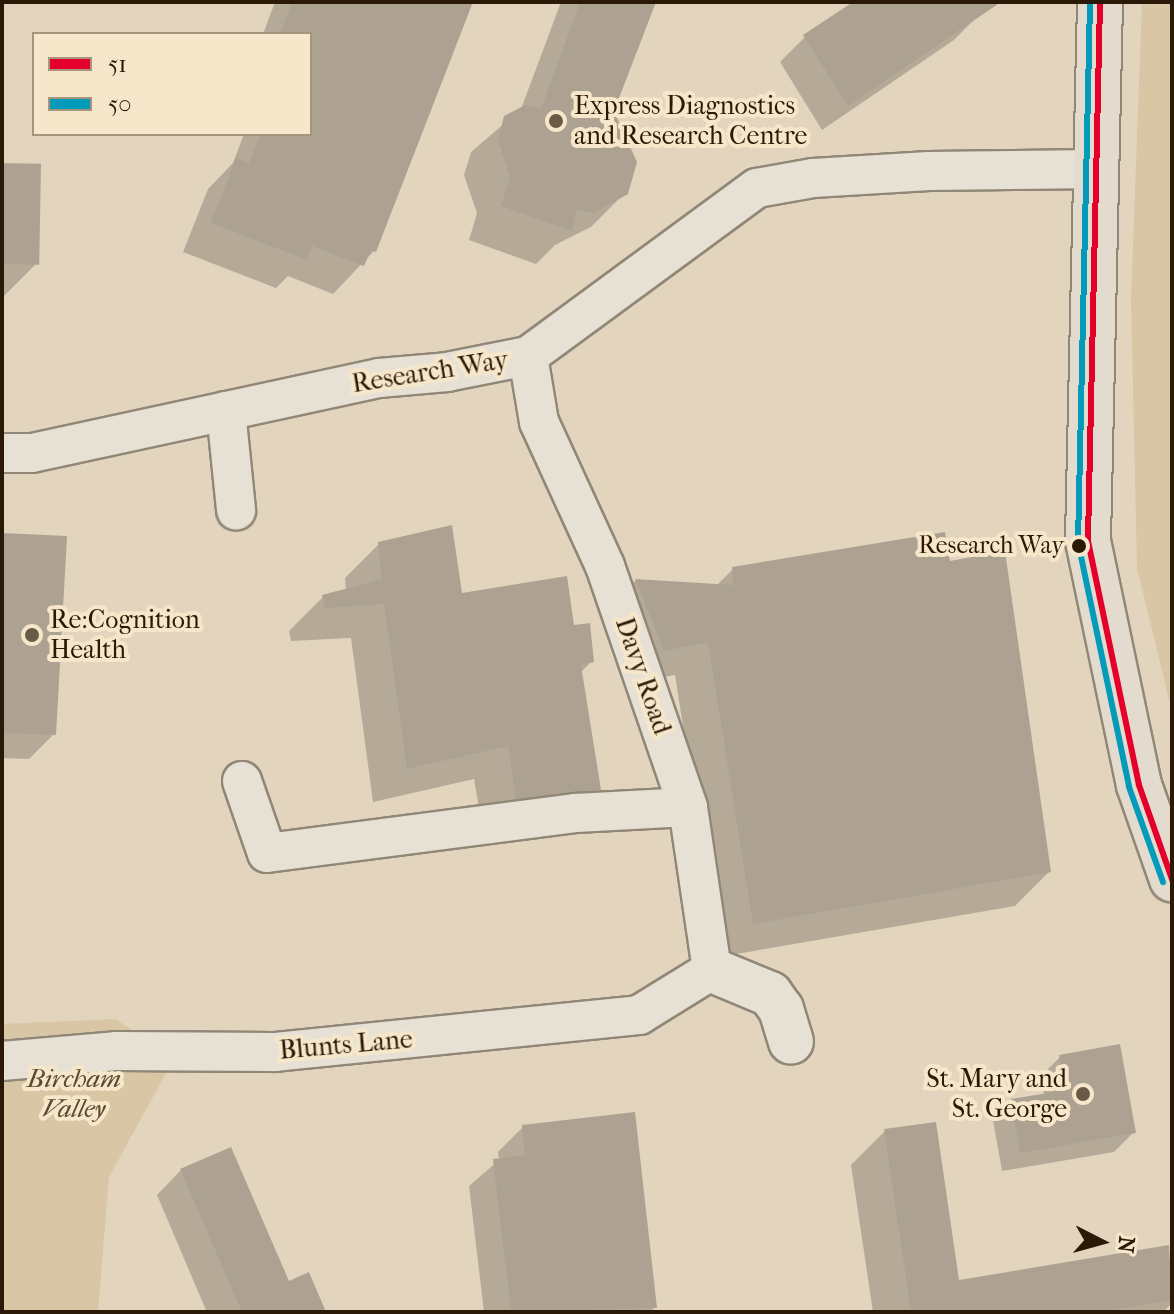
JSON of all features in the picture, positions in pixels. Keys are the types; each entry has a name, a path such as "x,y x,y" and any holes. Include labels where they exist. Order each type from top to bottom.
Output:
{"main road":[{"path":"1100,2 1088,541 1139,785 1172,879"}],"street":[{"name":"Research Way","path":"2,453 32,453 379,378 447,372 528,356 757,188 813,178 929,171 1097,169"},
{"name":"Davy Road","path":"528,356 539,422 605,566 688,807 698,981"},
{"path":"226,411 236,510"},
{"path":"242,781 267,853 576,813 688,807"},
{"path":"698,981 770,994 781,1009 791,1041"},
{"name":"Blunts Lane","path":"2,1061 116,1051 275,1052 639,1015 698,981"}],"green space":[{"path":"1142,2 1172,2 1172,712 1137,568 1131,299"},
{"name":"Bircham Valley","path":"115,1019 175,1057 109,1177 98,1312 2,1312 2,1024"}],"building":[{"path":"292,2 473,2 376,252 371,250 364,266 312,246 307,260 211,223 236,158 249,163 259,136 312,136 312,32 281,32"},
{"name":"Express Diagnostics and Research Centre","path":"580,2 656,2 614,111 637,162 628,194 594,213 577,209 572,231 501,206 510,178 498,140 504,116 525,105 541,109"},
{"path":"853,2 1001,2 848,106 803,35"},
{"path":"2,163 41,164 39,265 2,264"},
{"path":"452,525 462,593 567,576 574,625 590,623 594,662 581,665 601,790 516,799 508,746 407,769 384,604 325,608 322,595 382,579 378,542"},
{"path":"945,532 950,561 1005,551 1051,872 753,924 708,642 664,651 635,579 733,585 732,567"},
{"name":"Re:Cognition Health","path":"2,533 67,536 56,735 2,733"},
{"name":"St. Mary and St. George","path":"1120,1044 1136,1133 1020,1153 1011,1099 1065,1090 1059,1055"},
{"path":"635,1112 657,1308 511,1312 493,1159 525,1155 522,1125"},
{"path":"936,1122 959,1280 1169,1245 1172,1300 1101,1312 911,1312 884,1129"},
{"path":"231,1147 289,1281 309,1272 326,1312 242,1312 180,1169"}],"transit line":[{"name":"50","path":"1090,2 1078,542 1129,787 1163,882"},
{"name":"51","path":"1100,2 1088,541 1139,785 1172,879"}],"place":[{"name":"Express Diagnostics and Research Centre","path":"556,121"},
{"name":"Research Way","path":"1079,546"},
{"name":"Re:Cognition Health","path":"32,635"},
{"name":"St. Mary and St. George","path":"1083,1094"}]}
